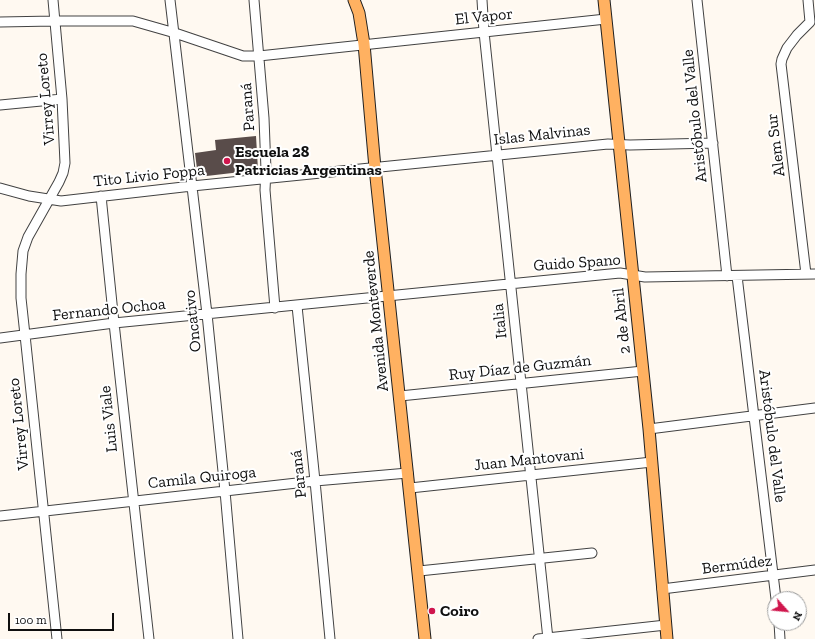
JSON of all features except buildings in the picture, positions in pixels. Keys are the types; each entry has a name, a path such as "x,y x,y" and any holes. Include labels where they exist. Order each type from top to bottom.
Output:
{"main road":[{"name":"Avenida Monteverde","path":"354,0 359,13 364,44 375,168 426,639"},
{"name":"2 de Abril","path":"604,0 649,429 667,639"}],"street":[{"name":"Virrey Loreto","path":"53,0 62,99 65,163 64,173 34,225 23,251 21,298 57,639"},
{"name":"Oncativo","path":"170,0 207,314 238,639"},
{"name":"Paraná","path":"254,0 264,118 265,190 275,308"},
{"name":"Italia","path":"482,0 484,32 532,474 548,639"},
{"name":"Aristóbulo del Valle","path":"697,0 727,276"},
{"path":"808,0 812,23"},
{"name":"El Vapor","path":"0,22 133,21 175,33 243,56 259,56 606,19"},
{"name":"Alem Sur","path":"811,274 781,64 788,48 797,35 812,23"},
{"path":"0,105 62,99"},
{"name":"Islas Malvinas","path":"375,168 608,144 630,145 713,143"},
{"name":"Tito Livio Foppa","path":"0,188 48,200 61,201 192,186 375,168"},
{"name":"Luis Viale","path":"101,196 149,639"},
{"name":"Guido Spano","path":"390,296 620,273 645,276 811,274"},
{"name":"Aristóbulo del Valle","path":"737,276 775,591"},
{"name":"Fernando Ochoa","path":"0,338 114,323 390,296"},
{"name":"Paraná","path":"297,306 330,639"},
{"name":"Ruy Díaz de Guzmán","path":"400,396 643,371"},
{"path":"649,429 815,408"},
{"name":"Juan Mantovani","path":"410,488 652,462"},
{"name":"Camila Quiroga","path":"0,516 315,481 408,473"},
{"path":"419,571 539,557 592,553"},
{"name":"Bermúdez","path":"662,589 815,570"},
{"path":"538,639 666,625"}],"place":[{"name":"Escuela 28 Patricias Argentinas","path":"227,161"},
{"name":"Coiro","path":"432,611"}]}
